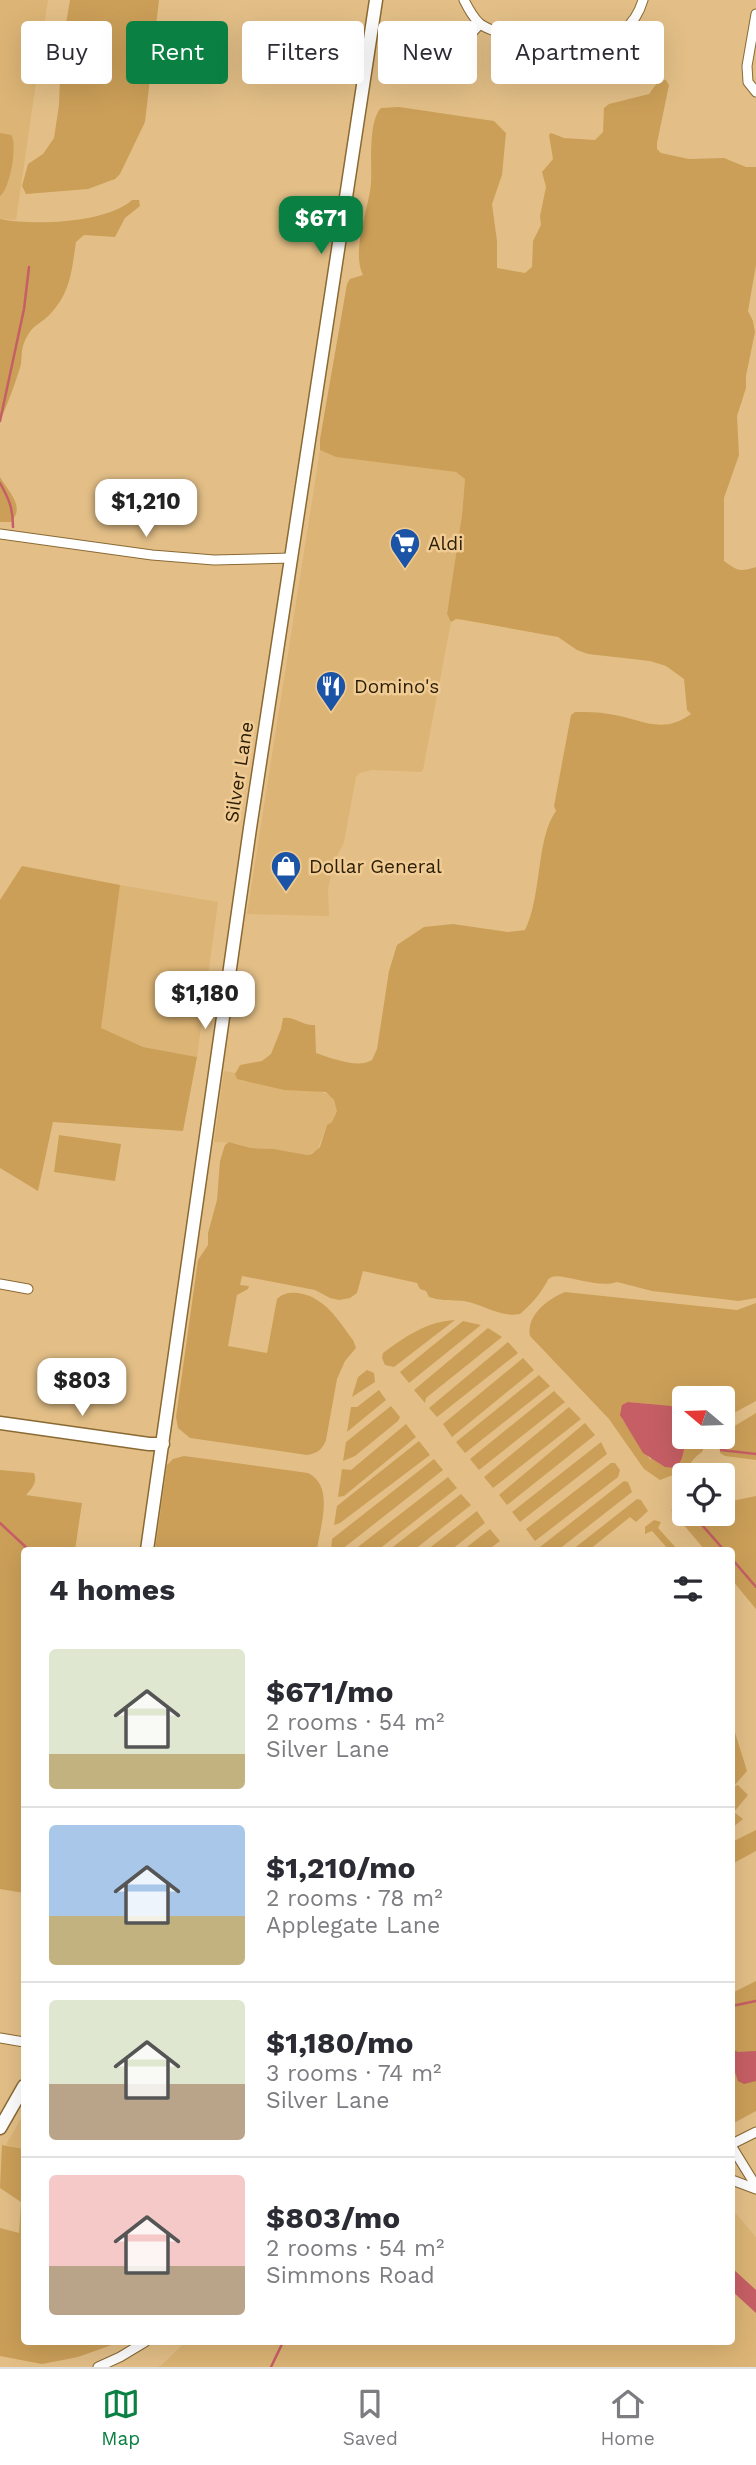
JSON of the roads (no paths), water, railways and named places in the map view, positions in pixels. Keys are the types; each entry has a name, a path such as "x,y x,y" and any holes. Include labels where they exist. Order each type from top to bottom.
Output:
{"main road":[{"name":"Silver Lane","path":"147,1547 251,817 376,0"},
{"path":"0,1423 163,1444"},
{"path":"0,2129 21,2090"}],"street":[{"path":"464,0 480,24 534,43 591,46 614,38 628,28 643,0"},
{"path":"756,14 747,65 748,82 756,92"},
{"path":"477,27 480,24"},
{"path":"0,534 152,555 214,559 291,558"},
{"path":"0,1284 28,1289"},
{"path":"0,2038 21,2042"},
{"path":"735,2144 756,2132"},
{"path":"735,2151 756,2188"},
{"path":"735,2181 756,2188"},
{"path":"99,2367 140,2345"}],"waterway":[{"path":"0,421 24,309 29,267"},
{"path":"0,483 10,504 13,527"},
{"path":"721,1450 756,1454"},
{"path":"0,1523 26,1547"},
{"path":"703,1526 721,1547"},
{"path":"735,1562 756,1587"},
{"path":"735,2005 756,2001"},
{"path":"271,2367 282,2345"}],"place":[{"name":"Aldi","path":"405,570"},
{"name":"Domino's","path":"331,713"},
{"name":"Dollar General","path":"286,893"}]}
